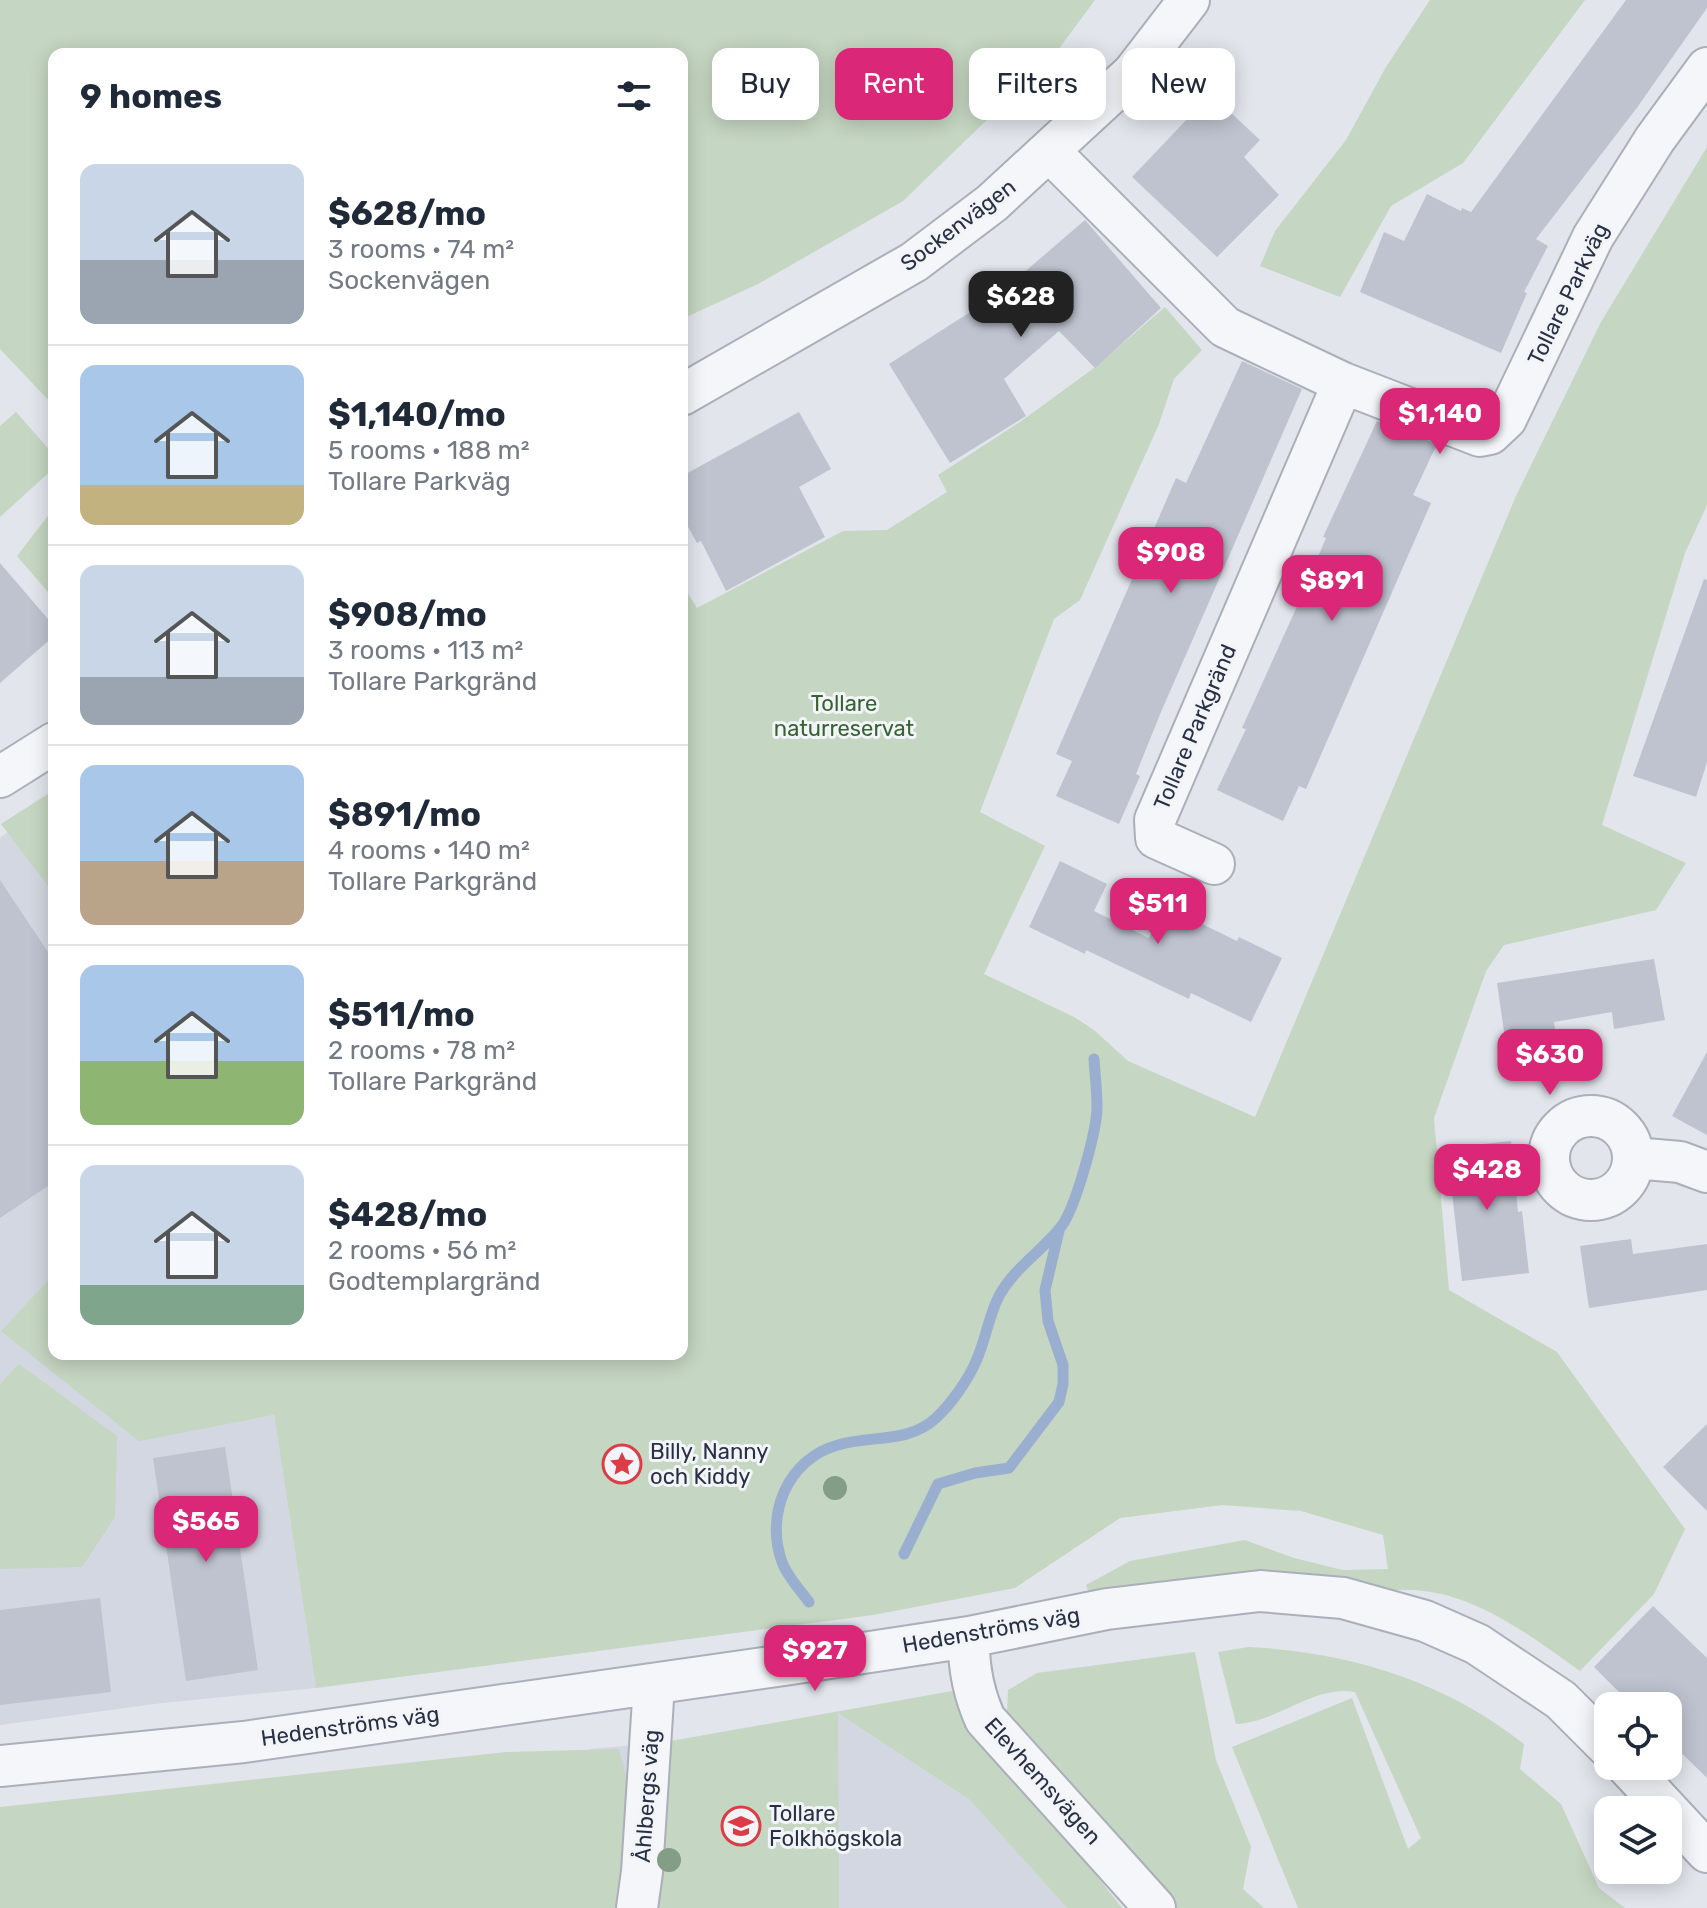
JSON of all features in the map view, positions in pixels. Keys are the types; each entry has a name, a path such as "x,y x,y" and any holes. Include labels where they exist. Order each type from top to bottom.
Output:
{"street":[{"name":"Sockenvägen","path":"688,392 914,262 992,203 1133,73 1189,0"},
{"name":"Tollare Parkväg","path":"1050,152 1225,327 1343,383 1480,436 1497,427 1510,411 1593,237 1655,139 1707,68"},
{"name":"Tollare Parkgränd","path":"1214,864 1156,838 1155,820 1343,383"},
{"path":"0,777 48,747"},
{"path":"1634,1158 1680,1162 1707,1172"},
{"name":"Hedenströms väg","path":"0,1766 244,1742 969,1637 1107,1609 1260,1591 1343,1598 1425,1621 1477,1644 1561,1700 1594,1733"},
{"name":"Elevhemsvägen","path":"969,1637 970,1671 985,1719 1038,1774 1155,1908"},
{"name":"Åhlbergs väg","path":"637,1908 654,1684"},
{"path":"1640,1780 1707,1852"}],"shaded area":[{"path":"8,832 48,886 48,1281 2,1331 139,1440 274,1415 316,1688 162,1703 0,1725 0,838"},
{"name":"Tollare Folkhögskola","path":"837,1712 970,1800 1067,1908 457,1908 590,1749 666,1742"}],"green space":[{"path":"0,0 1095,0 1059,48 969,48 969,120 987,120 903,201 758,284 688,316 688,48 48,48 48,400 0,349"},
{"path":"1430,0 1585,0 1463,163 1391,206 1340,297 1260,266 1275,231 1346,140 1386,67"},
{"name":"Tollare naturreservat","path":"1707,147 1707,505 1685,553 1602,825 1686,863 1656,910 1504,945 1486,971 1434,1118 1449,1290 1557,1352 1685,1529 1654,1594 1580,1671 1482,1608 1429,1591 1093,1605 1086,1585 1130,1561 1245,1540 1294,1558 1343,1570 1388,1569 1383,1535 1301,1511 1222,1505 1120,1518 1015,1588 873,1615 316,1688 274,1415 139,1441 1,1331 48,1280 48,1360 688,1360 688,594 697,608 843,531 887,530 947,492 938,475 1020,422 1094,368 1165,307 1202,350 1174,379 1159,424 1080,600 1054,619 980,812 1045,846 984,974 1074,1017 1094,1030 1128,1061 1255,1117 1516,496 1601,322"},
{"path":"16,412 48,448 48,473 0,517 0,426"},
{"path":"48,516 48,592 17,556"},
{"path":"48,794 48,886 1,824"},
{"path":"19,1364 117,1436 115,1517 82,1567 0,1569 0,1384"},
{"path":"1249,1647 1323,1655 1359,1663 1429,1687 1494,1722 1524,1744 1520,1769 1561,1804 1594,1877 1594,1884 1625,1908 1298,1908 1232,1747 1352,1698 1408,1849 1421,1838 1355,1692 1325,1693 1266,1717 1236,1724 1218,1652"},
{"path":"1195,1652 1216,1760 1251,1847 1243,1889 1264,1908 1166,1908 1007,1713 1008,1690 1037,1673"},
{"path":"952,1691 1122,1908 1067,1908 970,1800 838,1713 839,1908 646,1908 666,1742"},
{"path":"619,1749 630,1792 622,1908 0,1908 0,1807 506,1752"}],"building":[{"path":"1626,0 1707,0 1707,8 1636,109 1536,239 1548,246 1524,292 1527,293 1501,353 1360,292 1384,232 1404,241 1427,194 1461,211 1462,208 1471,212"},
{"path":"1235,117 1260,140 1244,157 1279,195 1217,257 1132,177 1186,120 1235,120"},
{"path":"1085,220 1161,308 1095,368 1059,331 1004,379 1026,416 950,463 889,364 1000,293"},
{"path":"1242,361 1302,389 1161,712 1136,774 1140,776 1119,824 1056,796 1072,761 1056,754 1176,478 1186,483"},
{"path":"799,412 831,469 799,487 825,537 726,591 701,541 697,543 688,527 688,473"},
{"path":"1377,421 1437,444 1413,495 1431,503 1306,789 1299,786 1283,821 1217,790 1246,729 1242,728 1299,602 1326,538 1323,537"},
{"path":"0,563 48,619 48,641 0,683"},
{"path":"1704,579 1707,580 1707,762 1696,797 1633,776"},
{"path":"1060,861 1107,884 1094,911 1149,938 1165,906 1237,941 1239,937 1282,958 1251,1022 1191,993 1189,999 1086,950 1085,954 1029,927"},
{"path":"0,880 48,952 48,1186 0,1218"},
{"path":"1654,959 1665,1020 1614,1029 1612,1012 1554,1022 1556,1038 1506,1045 1497,983"},
{"path":"1707,1052 1707,1135 1672,1116"},
{"path":"1511,1141 1518,1212 1522,1211 1529,1273 1462,1281 1447,1148"},
{"path":"1631,1239 1633,1254 1707,1244 1707,1290 1589,1308 1580,1246"},
{"path":"1707,1424 1707,1511 1663,1467"},
{"path":"225,1447 258,1670 186,1681 153,1458"},
{"path":"100,1598 111,1692 0,1705 0,1610"},
{"path":"1653,1606 1707,1658 1707,1778 1682,1754 1682,1692 1619,1692 1594,1667"}],"waterway":[{"path":"809,1602 787,1572 777,1544 776,1526 784,1491 793,1476 820,1452 850,1442 913,1432 936,1418 959,1391 977,1359 1005,1286 1053,1237 1072,1205 1096,1118 1094,1059"},
{"path":"904,1554 938,1484 975,1473 1009,1468 1059,1402 1063,1365 1048,1321 1045,1290 1059,1231"}],"place":[{"name":"Billy, Nanny och Kiddy","path":"622,1464"},
{"name":"Tollare Folkhögskola","path":"741,1826"}]}
